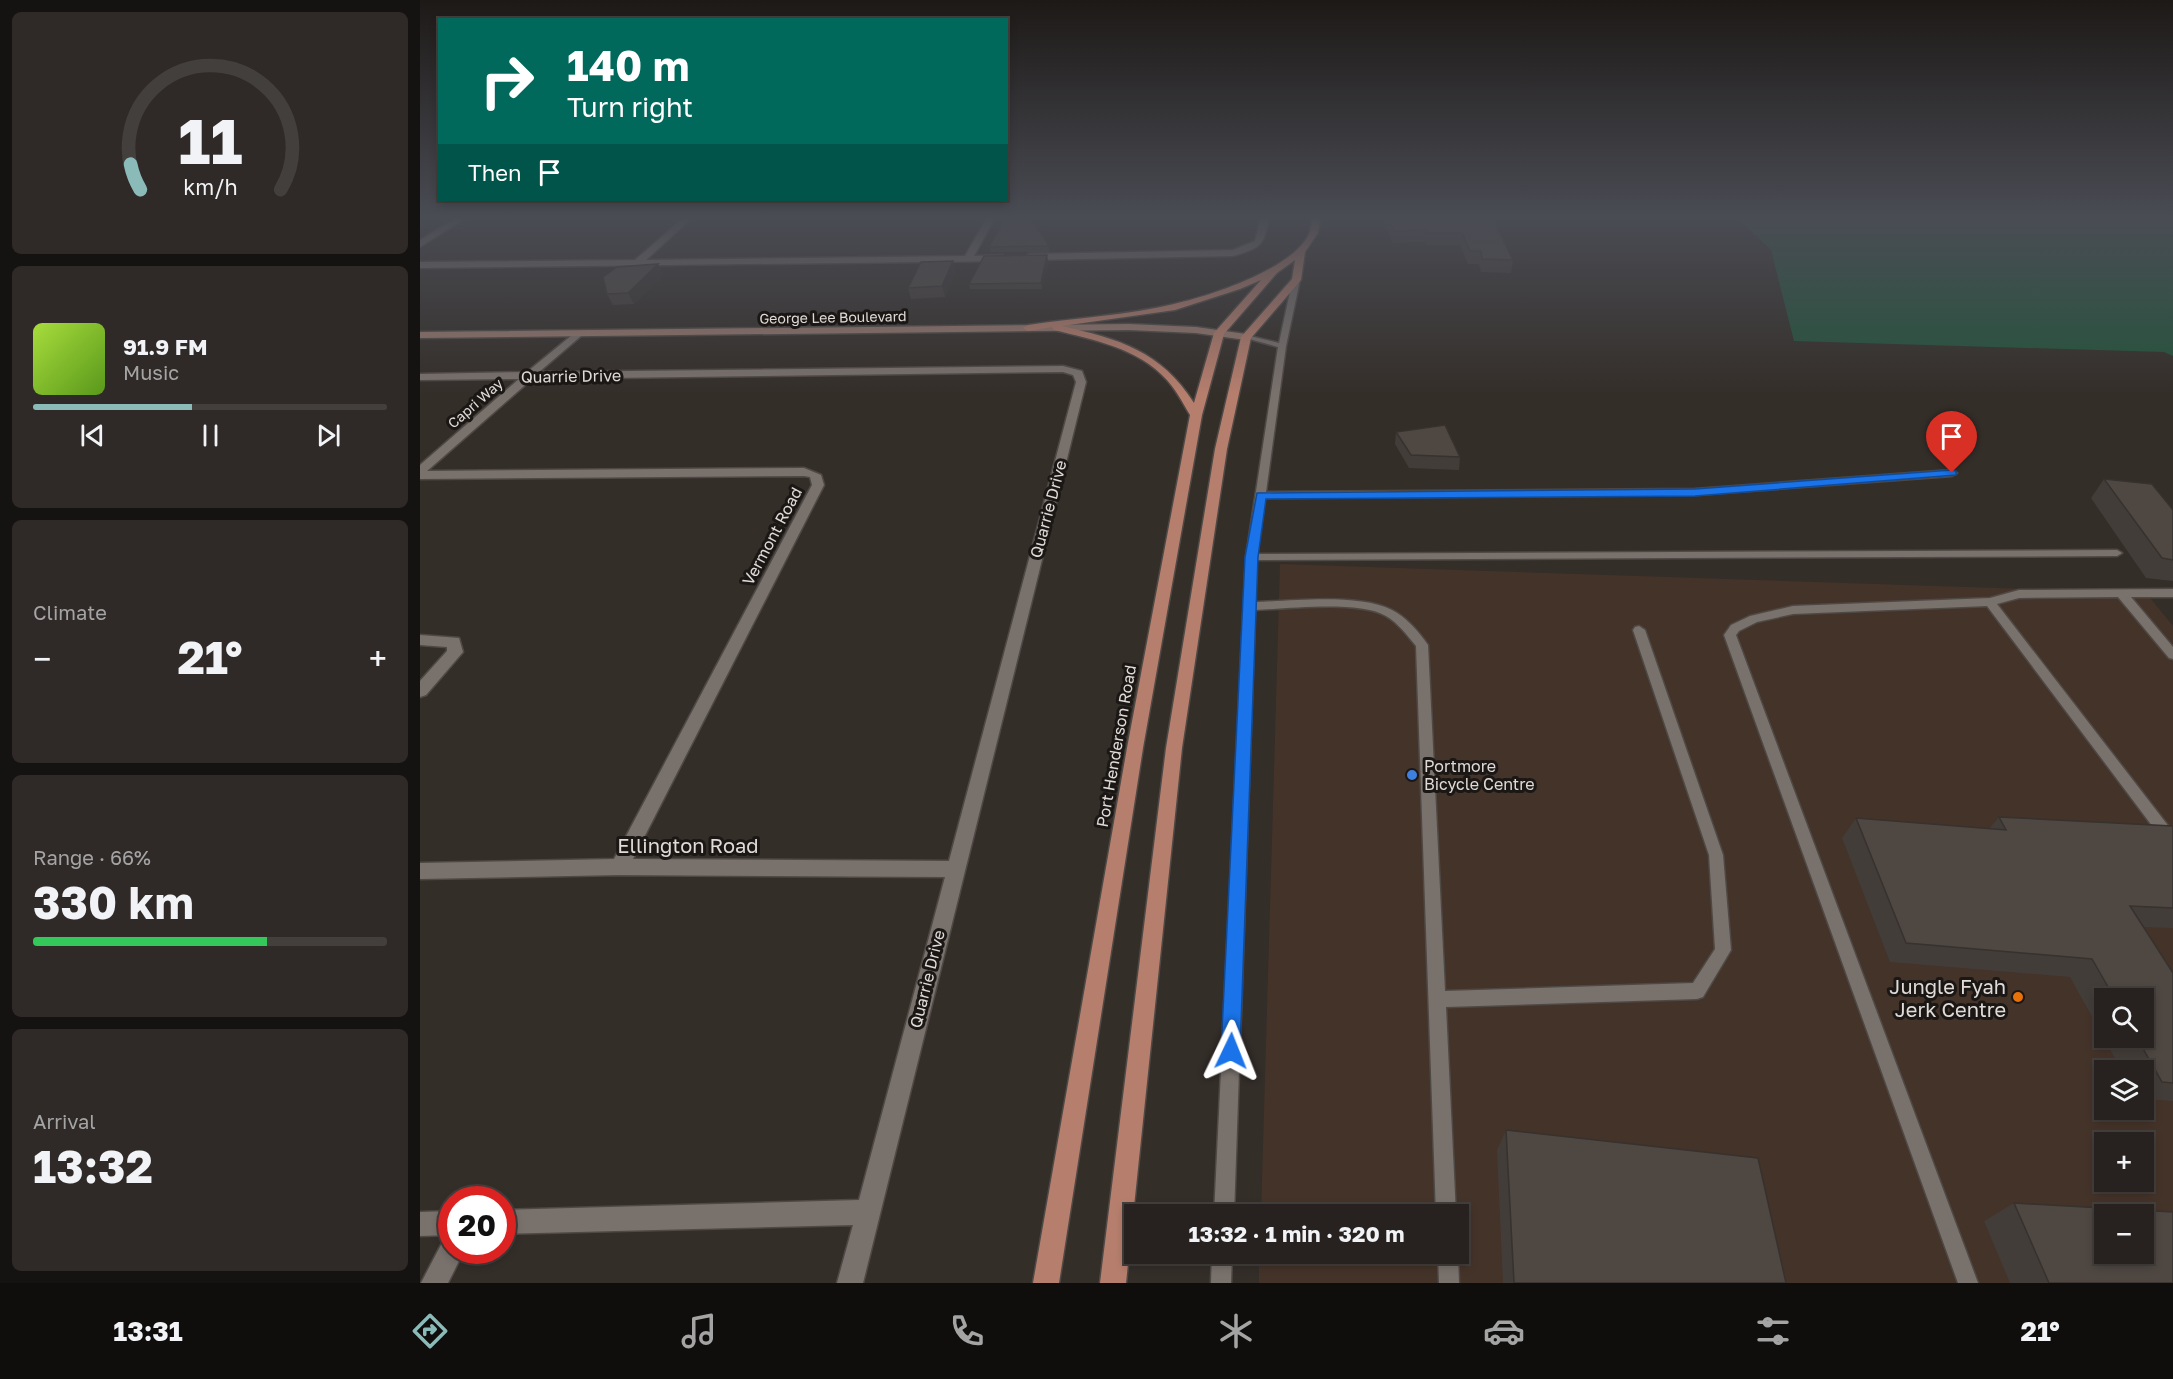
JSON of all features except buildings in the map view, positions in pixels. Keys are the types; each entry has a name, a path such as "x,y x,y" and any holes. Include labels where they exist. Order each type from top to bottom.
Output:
{"main road":[{"path":"1028,328 1174,307 1237,287 1263,276"},
{"name":"Port Henderson Road","path":"1046,1283 1135,748 1196,415 1219,333 1270,276"},
{"name":"Port Henderson Road","path":"1296,280 1297,276"},
{"path":"1113,1283 1174,748 1221,449 1246,337 1296,280"},
{"path":"1056,327 1102,339 1136,352 1170,376 1196,415"},
{"name":"George Lee Boulevard","path":"420,335 1129,327 1246,337"}],"street":[{"name":"Capri Way","path":"420,473 578,334"},
{"name":"Quarrie Drive","path":"420,377 1063,369 1078,373 1082,382 850,1283"},
{"name":"Vermont Road","path":"420,473 804,472 815,475 818,486 619,867"},
{"path":"420,640 454,642 454,651 420,691"},
{"name":"Ellington Road","path":"420,871 619,867 955,869"},
{"path":"516,1222 868,1212"},
{"path":"420,1224 438,1223"},
{"path":"434,1283 444,1264"}],"lane":[{"path":"1224,1204 1251,557 1282,346 1296,280"},
{"path":"1246,337 1282,346"},
{"path":"1261,495 1695,492 1952,473"},
{"path":"1251,557 2117,553"},
{"path":"2121,593 2173,656"},
{"path":"1968,1283 1730,635 1735,628 1754,619 1793,610 1990,602 2019,594 2173,593"},
{"path":"1990,602 2173,843"},
{"path":"1250,606 1362,606 1374,608 1386,611 1406,626 1422,645 1446,1204"},
{"path":"1437,999 1697,991 1723,950 1716,855 1639,630"},
{"path":"1221,1283 1222,1264"},
{"path":"1448,1264 1449,1283"}],"shaded area":[{"path":"1280,564 2146,593 2173,626 2173,1283 1259,1283 1259,1264 1469,1264 1469,1204 1261,1204"}],"green space":[{"path":"1778,276 2173,276 2173,356 2164,352 1794,341"}],"place":[{"name":"Portmore Bicycle Centre","path":"1412,775"},
{"name":"Jungle Fyah Jerk Centre","path":"2018,997"}],"route":[{"path":"1231,1051 1251,557 1261,495 1695,492 1952,473"}]}
